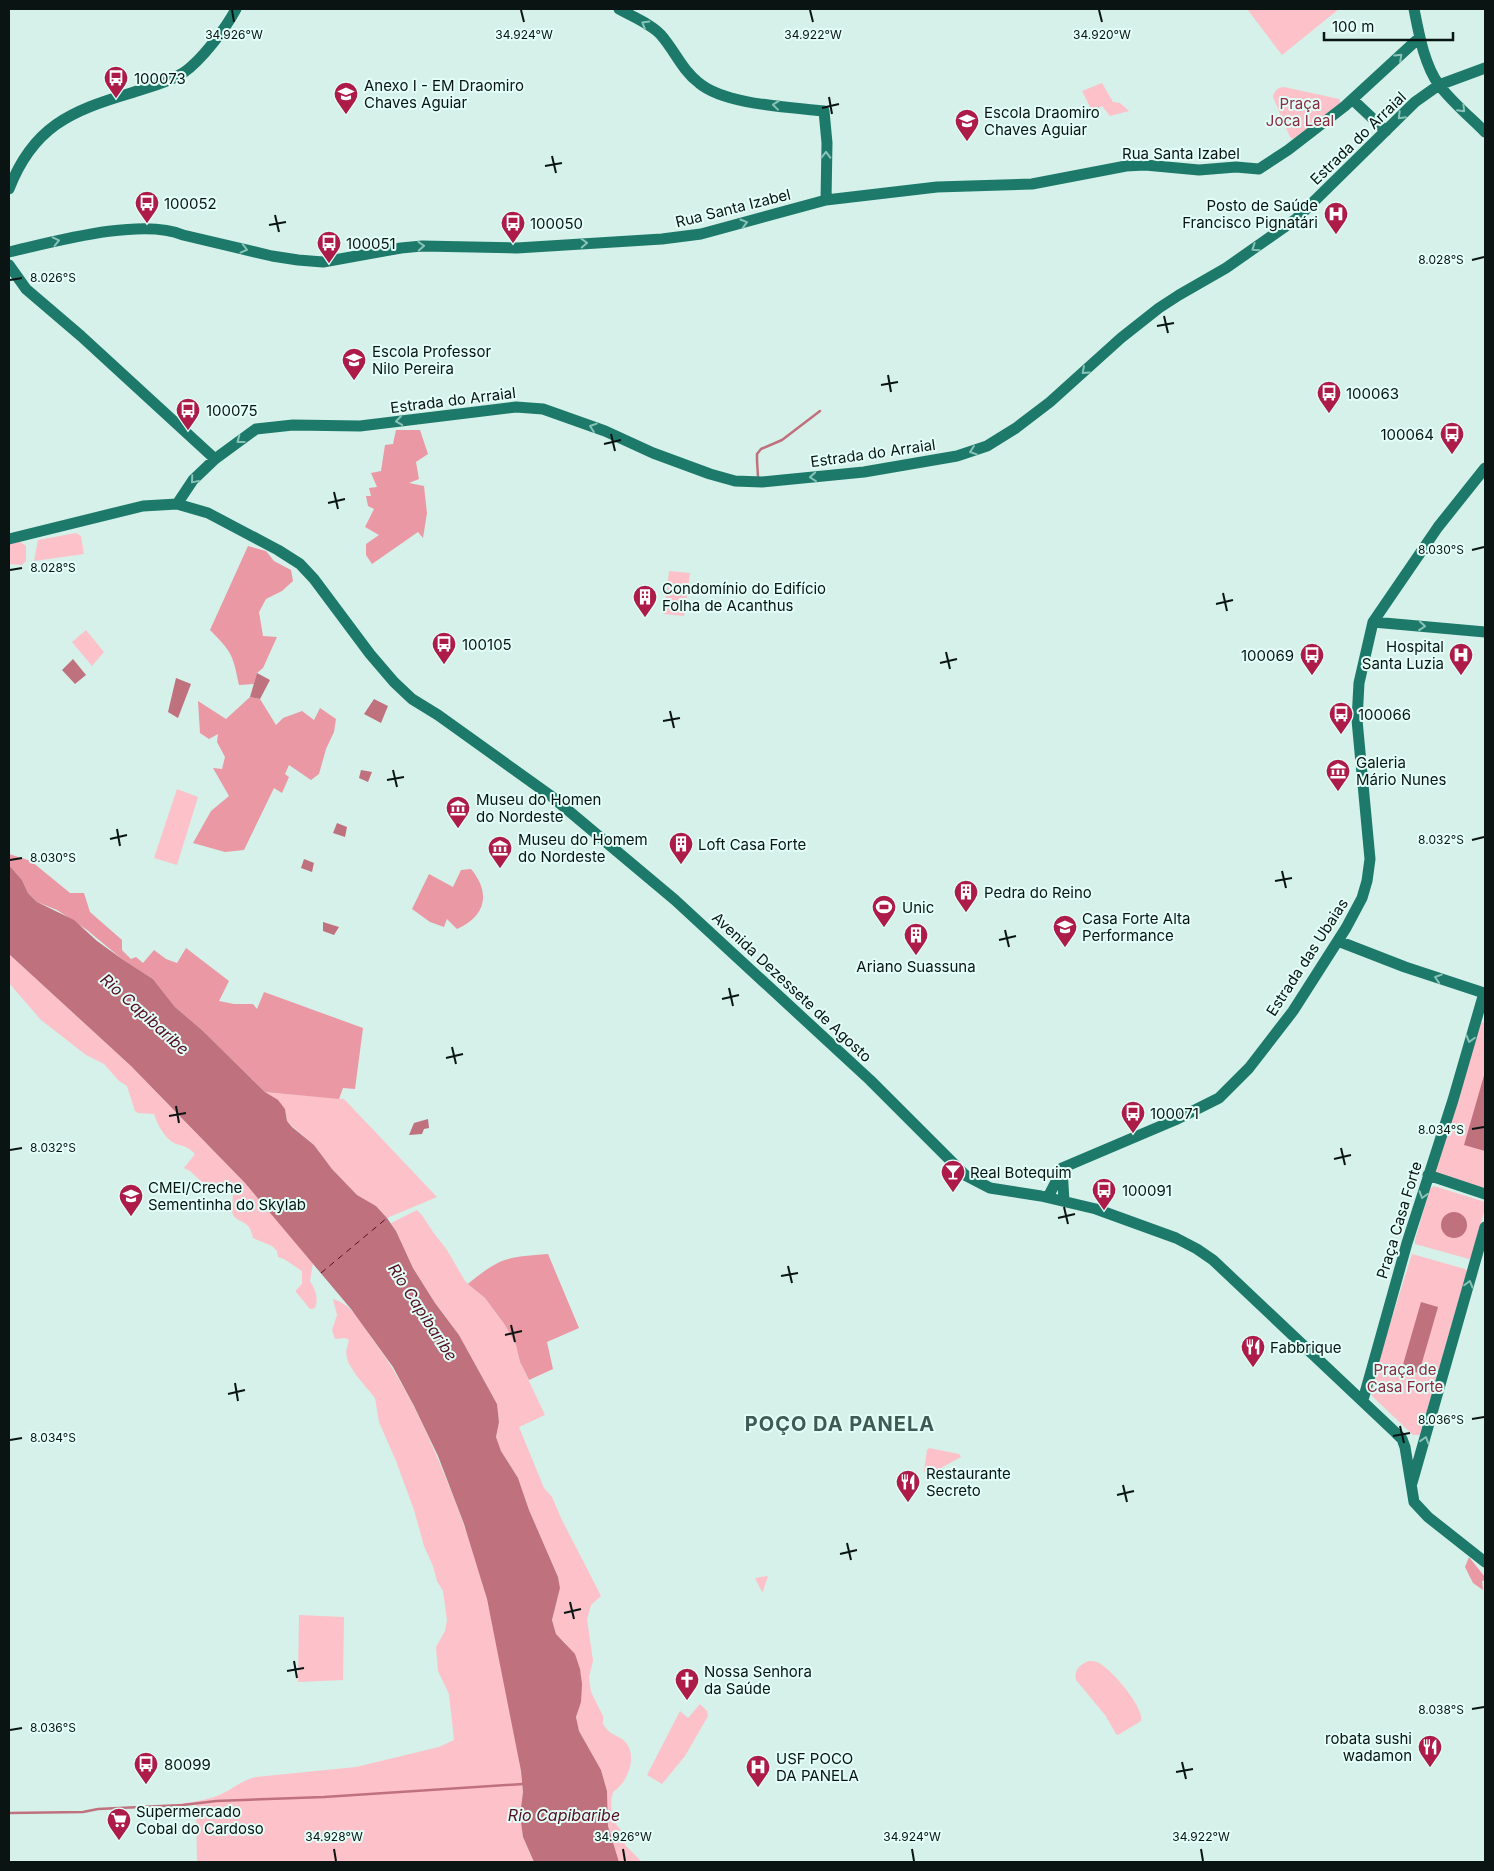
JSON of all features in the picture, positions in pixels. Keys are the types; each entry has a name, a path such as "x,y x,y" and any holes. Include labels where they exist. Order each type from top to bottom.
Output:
{"main road":[{"path":"9,189 21,162 47,131 82,109 166,82 191,68 230,20 236,9"},
{"path":"619,9 652,28 661,36 686,72 699,84 712,92 731,98 766,104 824,111 827,143 826,200"},
{"path":"1414,9 1420,37 1430,68 1439,85 1485,132"},
{"name":"Rua Santa Izabel","path":"9,252 75,237 156,228 172,230 183,235 272,256 323,262 400,248 422,246 517,248 662,239 710,232 826,200 936,187 1032,184 1126,166 1145,165 1199,170 1236,167 1259,169 1288,150 1353,100 1420,37"},
{"name":"Estrada do Arraial","path":"176,504 194,480 215,459 256,429 294,425 360,426 516,406 542,410 605,431 654,453 710,474 735,481 762,482 864,472 932,462 957,456 987,446 1016,428 1050,402 1121,338 1159,308 1226,268 1288,226 1415,102 1439,85 1485,68"},
{"path":"1353,100 1386,131"},
{"path":"9,265 26,289 81,336 215,459"},
{"name":"Estrada das Ubaias","path":"1062,1168 1175,1120 1219,1098 1249,1068 1294,1010 1338,941 1362,898 1367,882 1370,859 1357,720 1359,683 1373,622 1438,527 1485,468"},
{"name":"Avenida Dezessete de Agosto","path":"9,539 143,506 176,504 208,513 278,550 300,564 314,579 370,654 394,682 412,699 450,723 551,796 674,900 870,1080 965,1175 990,1188 1048,1197 1096,1209 1176,1238 1208,1257 1392,1428 1404,1443 1414,1502 1417,1507 1485,1562"},
{"name":"Avenida Dezessete de Agosto","path":"9,531 32,533"},
{"path":"1373,622 1485,632"},
{"path":"1338,941 1405,967 1485,994"},
{"name":"Praça Casa Forte","path":"1363,1400 1428,1175 1481,1020 1485,994"},
{"path":"1048,1197 1062,1168"},
{"path":"1062,1168 1064,1201"},
{"path":"1428,1175 1485,1194"},
{"path":"1411,1487 1485,1226"}],"green space":[{"path":"1247,9 1339,9 1282,55"},
{"path":"1102,83 1113,102 1120,103 1129,111 1110,116 1102,106 1092,111 1082,91"},
{"name":"Praça Joca Leal","path":"1284,87 1339,99 1341,103 1293,139 1290,137 1273,97 1277,90"},
{"path":"76,533 81,536 84,554 34,561 38,540"},
{"path":"19,541 26,546 26,561 22,565 9,564 9,542"},
{"path":"669,571 690,573 684,616 664,614"},
{"path":"86,630 104,652 92,666 72,642"},
{"path":"177,789 198,797 177,865 154,858"},
{"path":"9,954 131,1066 245,1183 313,1263 310,1281 316,1294 315,1308 310,1309 296,1292 302,1284 302,1271 278,1257 277,1251 272,1246 253,1238 249,1227 234,1217 232,1191 220,1187 212,1188 184,1168 195,1154 187,1147 176,1144 168,1139 154,1114 138,1113 135,1111 127,1086 119,1081 104,1064 86,1055 41,1020 9,983"},
{"path":"1484,1022 1485,1192 1435,1172 1480,1023"},
{"path":"265,1092 344,1099 437,1197 387,1218 376,1206 357,1195 332,1169 314,1145 287,1121 285,1109"},
{"path":"1434,1186 1485,1202 1472,1257 1469,1259 1415,1244 1430,1189"},
{"path":"417,1210 447,1250 465,1281 485,1298 505,1325 516,1345 520,1362 545,1415 519,1427 544,1488 552,1497 601,1596 591,1605 587,1619 593,1661 589,1677 591,1692 603,1716 603,1724 610,1732 621,1738 630,1750 631,1763 629,1770 622,1783 613,1792 611,1801 612,1819 624,1834 625,1845 642,1862 619,1862 608,1826 607,1791 601,1770 579,1731 576,1716 581,1702 566,1644 556,1634 552,1620 560,1588 558,1577 529,1510 518,1478 501,1451 496,1437 499,1422 497,1404 459,1335 435,1303 413,1268 391,1223"},
{"name":"Praça de Casa Forte","path":"1412,1254 1467,1271 1420,1435 1413,1435 1369,1391"},
{"path":"333,1299 347,1306 358,1318 410,1399 453,1496 467,1535 484,1587 496,1643 521,1771 523,1792 520,1815 523,1837 534,1862 197,1862 196,1804 165,1806 217,1796 256,1777 356,1767 439,1747 454,1740 449,1694 438,1671 436,1647 445,1631 447,1620 443,1591 437,1581 424,1546 414,1510 396,1461 379,1422 375,1398 348,1362 346,1352 349,1340 345,1338 335,1339 332,1330 337,1315"},
{"path":"929,1448 959,1454 961,1457 928,1475 924,1471 927,1450"},
{"path":"768,1576 763,1591 762,1592 755,1578"},
{"path":"299,1615 344,1617 343,1680 298,1682"},
{"path":"1089,1661 1103,1665 1118,1679 1138,1707 1141,1721 1118,1735 1105,1715 1076,1680 1078,1668"},
{"path":"700,1704 707,1711 708,1716 685,1756 662,1784 647,1775 680,1711 688,1718"}],"shaded area":[{"path":"396,430 420,430 428,454 416,462 419,479 409,483 424,486 427,513 423,538 418,532 372,564 366,555 366,544 379,535 365,527 374,509 368,506 366,496 371,496 369,488 377,487 371,473 381,471 385,445 393,444"},
{"path":"248,546 266,551 274,561 291,570 293,581 282,591 266,599 259,612 263,636 277,637 263,668 257,673 254,684 239,685 230,654 210,630"},
{"path":"250,697 260,699 276,725 283,718 302,711 314,720 320,708 336,719 334,732 326,749 319,774 311,780 289,765 285,774 289,777 282,793 274,788 244,850 225,852 193,843 211,811 229,796 213,768 222,769 225,757 217,742 218,734 209,739 200,733 198,701 226,719"},
{"path":"9,854 31,861 70,893 84,893 90,912 122,940 122,950 131,959 136,957 143,963 154,950 166,959 177,963 186,948 229,981 219,1001 234,1004 253,1004 257,1009 264,992 363,1028 355,1089 343,1088 339,1099 265,1092 202,1030 175,1007 153,979 122,959 87,930 57,910 37,902 28,893 22,880 9,865"},
{"path":"471,869 477,878 483,895 479,911 467,924 457,929 447,919 444,927 430,922 412,909 429,874 453,887 461,870"},
{"path":"548,1254 579,1328 547,1342 553,1369 529,1380 520,1362 516,1345 505,1325 485,1298 468,1284 488,1268 505,1260"},
{"path":"1469,1557 1485,1577 1485,1580 1482,1581 1483,1590 1473,1583 1465,1567"}],"water":[{"path":"73,659 86,675 75,684 62,670"},
{"path":"257,673 270,680 260,699 250,697"},
{"path":"176,678 191,684 178,718 168,712"},
{"path":"374,699 388,706 381,723 364,714"},
{"path":"361,770 372,772 368,782 359,778"},
{"path":"337,823 347,827 345,837 333,833"},
{"path":"304,859 314,863 312,872 301,868"},
{"name":"Rio Capibaribe","path":"9,865 22,880 28,893 37,902 74,920 97,941 153,979 175,1007 202,1030 265,1092 278,1100 285,1109 287,1121 292,1127 314,1145 332,1169 357,1195 376,1206 396,1231 413,1268 435,1303 459,1335 497,1404 499,1422 496,1437 501,1451 518,1478 529,1510 558,1577 560,1588 552,1620 556,1634 575,1654 580,1669 582,1684 581,1702 576,1717 579,1731 601,1770 607,1791 608,1826 619,1862 534,1862 523,1837 520,1815 523,1792 521,1771 487,1599 464,1524 438,1456 414,1406 393,1367 351,1309 245,1183 131,1066 9,954"},
{"path":"323,922 339,927 334,935 323,931"},
{"path":"1485,1072 1485,1151 1464,1145"},
{"path":"428,1119 429,1128 424,1129 422,1134 409,1135 414,1123"},
{"path":"1454,1212 1463,1216 1467,1225 1463,1234 1454,1238 1445,1234 1441,1225 1445,1216"},
{"path":"1421,1302 1438,1307 1419,1373 1402,1368"}],"waterway":[{"path":"758,477 757,454 761,449 782,440 820,411"},
{"path":"9,1813 83,1812 98,1809 183,1805 216,1801 324,1797 523,1784"}],"ferry route":[{"path":"321,1273 387,1218"}],"place":[{"name":"100073","path":"116,99"},
{"name":"Anexo I - EM Draomiro Chaves Aguiar","path":"346,115"},
{"name":"Escola Draomiro Chaves Aguiar","path":"967,142"},
{"name":"100052","path":"147,224"},
{"name":"Posto de Saúde Francisco Pignatári","path":"1336,235"},
{"name":"100050","path":"513,244"},
{"name":"100051","path":"329,264"},
{"name":"Escola Professor Nilo Pereira","path":"354,381"},
{"name":"100063","path":"1329,414"},
{"name":"100075","path":"188,431"},
{"name":"100064","path":"1452,455"},
{"name":"Condomínio do Edifício Folha de Acanthus","path":"645,618"},
{"name":"100105","path":"444,665"},
{"name":"100069","path":"1312,676"},
{"name":"Hospital Santa Luzia","path":"1461,676"},
{"name":"100066","path":"1341,735"},
{"name":"Galeria Mário Nunes","path":"1338,792"},
{"name":"Museu do Homen do Nordeste","path":"458,829"},
{"name":"Loft Casa Forte","path":"681,865"},
{"name":"Museu do Homem do Nordeste","path":"500,869"},
{"name":"Pedra do Reino","path":"966,913"},
{"name":"Unic","path":"884,928"},
{"name":"Casa Forte Alta Performance","path":"1065,948"},
{"name":"Ariano Suassuna","path":"916,956"},
{"name":"100071","path":"1133,1134"},
{"name":"Real Botequim","path":"953,1193"},
{"name":"100091","path":"1104,1211"},
{"name":"CMEI/Creche Sementinha do Skylab","path":"131,1217"},
{"name":"Fabbrique","path":"1253,1368"},
{"name":"Restaurante Secreto","path":"908,1503"},
{"name":"Nossa Senhora da Saúde","path":"687,1701"},
{"name":"robata sushi wadamon","path":"1430,1768"},
{"name":"80099","path":"146,1785"},
{"name":"USF POCO DA PANELA","path":"758,1788"},
{"name":"Supermercado Cobal do Cardoso","path":"119,1841"}],"district":[{"name":"POÇO DA PANELA","path":"840,1424"}]}
